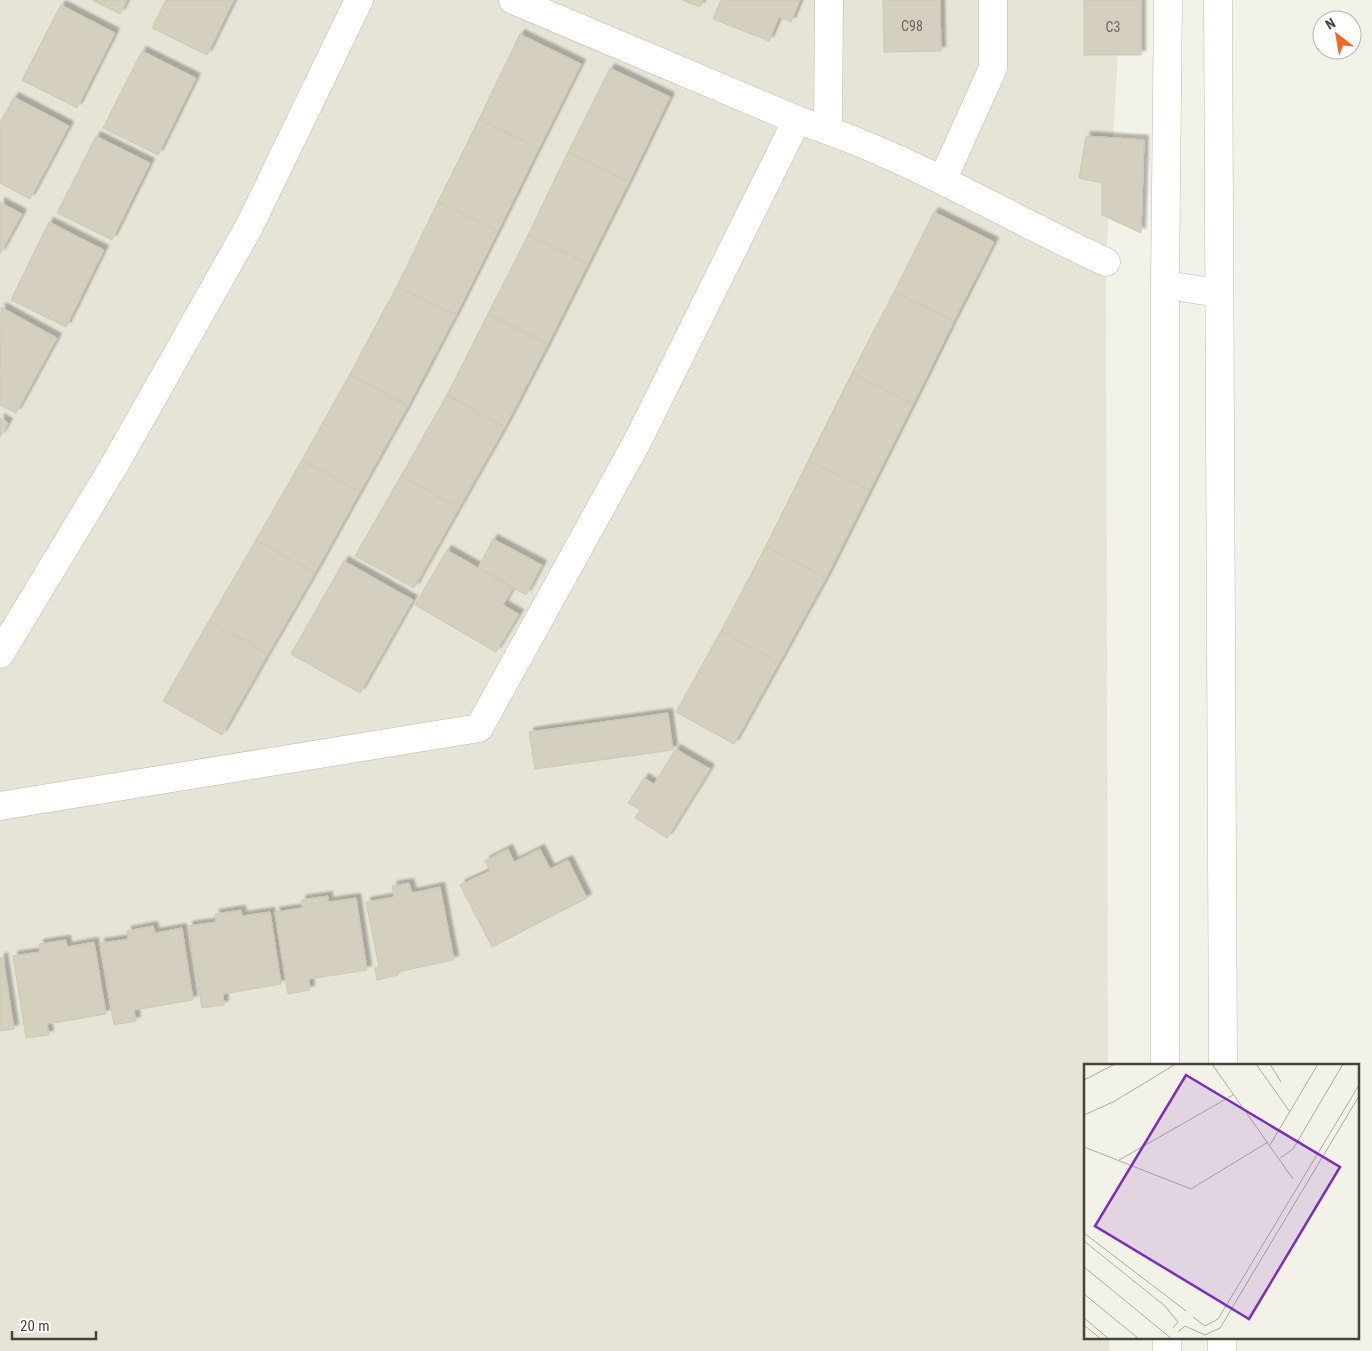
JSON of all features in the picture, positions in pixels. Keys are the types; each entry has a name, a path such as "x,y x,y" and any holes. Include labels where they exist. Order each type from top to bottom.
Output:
{"street":[{"path":"0,654 115,464 249,227 359,0"},
{"path":"513,0 797,120 828,129 943,179 1106,262"},
{"path":"828,129 829,0"},
{"path":"943,179 993,68 993,0"},
{"path":"1165,1064 1168,0"},
{"path":"1218,0 1223,1064"},
{"path":"0,806 479,728 637,442 797,120"},
{"path":"1166,285 1219,293"},
{"path":"1167,1338 1167,1351"},
{"path":"1222,1338 1222,1351"}],"shaded area":[{"path":"0,0 1121,0 1106,262 1108,1064 1084,1064 1084,1338 1109,1338 1109,1351 0,1351"}],"building":[{"path":"92,0 127,0 120,14"},
{"path":"166,0 234,0 207,55 152,28"},
{"path":"682,0 703,0 700,7"},
{"path":"721,0 800,0 791,22 779,17 769,41 713,19"},
{"path":"883,0 940,0 941,51 884,52"},
{"path":"1084,0 1141,0 1141,55 1084,55"},
{"path":"61,5 115,33 77,108 22,80"},
{"path":"520,34 581,64 539,148 479,119"},
{"path":"142,51 196,78 158,155 103,128"},
{"path":"610,68 670,97 629,182 568,152"},
{"path":"14,97 69,126 30,199 0,183 0,123"},
{"path":"479,119 539,148 498,231 438,202"},
{"path":"96,136 150,163 112,240 57,213"},
{"path":"1086,136 1144,140 1141,233 1102,215 1102,183 1079,178"},
{"path":"568,152 629,182 588,264 528,235"},
{"path":"0,202 22,214 0,254"},
{"path":"438,202 498,231 456,315 397,286"},
{"path":"934,212 994,242 954,321 894,292"},
{"path":"49,222 104,250 66,327 11,300"},
{"path":"528,235 588,264 548,344 488,314"},
{"path":"397,286 456,315 408,406 350,374"},
{"path":"894,292 954,321 913,404 852,373"},
{"path":"1,307 57,338 16,413 0,405"},
{"path":"488,314 548,344 505,427 447,395"},
{"path":"852,373 913,404 870,490 808,461"},
{"path":"350,374 408,406 360,492 302,460"},
{"path":"447,395 505,427 459,508 401,476"},
{"path":"0,418 8,423 0,437"},
{"path":"302,460 360,492 315,573 256,540"},
{"path":"808,461 870,490 826,578 766,546"},
{"path":"401,476 459,508 414,588 355,556"},
{"path":"493,539 542,565 526,595 478,568"},
{"path":"256,540 315,573 268,654 209,621"},
{"path":"766,546 826,578 779,663 721,631"},
{"path":"447,550 513,588 503,605 519,614 496,652 415,605"},
{"path":"344,561 413,600 360,693 291,654"},
{"path":"209,621 268,654 222,735 163,701"},
{"path":"721,631 779,663 734,744 676,712"},
{"path":"668,713 673,750 535,769 529,732"},
{"path":"676,749 710,769 667,838 635,818 640,810 628,803 644,778 654,784"},
{"path":"508,849 514,862 540,849 550,869 568,860 587,898 492,947 460,885 490,871 485,861"},
{"path":"409,883 412,893 440,887 454,960 397,972 398,975 377,980 375,968 379,967 366,902 394,897 392,886"},
{"path":"328,896 328,902 356,898 367,970 309,979 310,990 288,994 275,912 302,908 301,900"},
{"path":"241,910 242,916 270,912 281,984 223,994 224,1005 202,1008 188,926 216,922 215,914"},
{"path":"153,926 155,933 182,928 193,1000 134,1010 136,1021 114,1025 100,943 128,939 127,931"},
{"path":"66,940 67,947 94,942 106,1014 47,1024 49,1035 26,1038 13,956 40,952 39,944"},
{"path":"3,957 14,1029 0,1031 0,958"}]}
